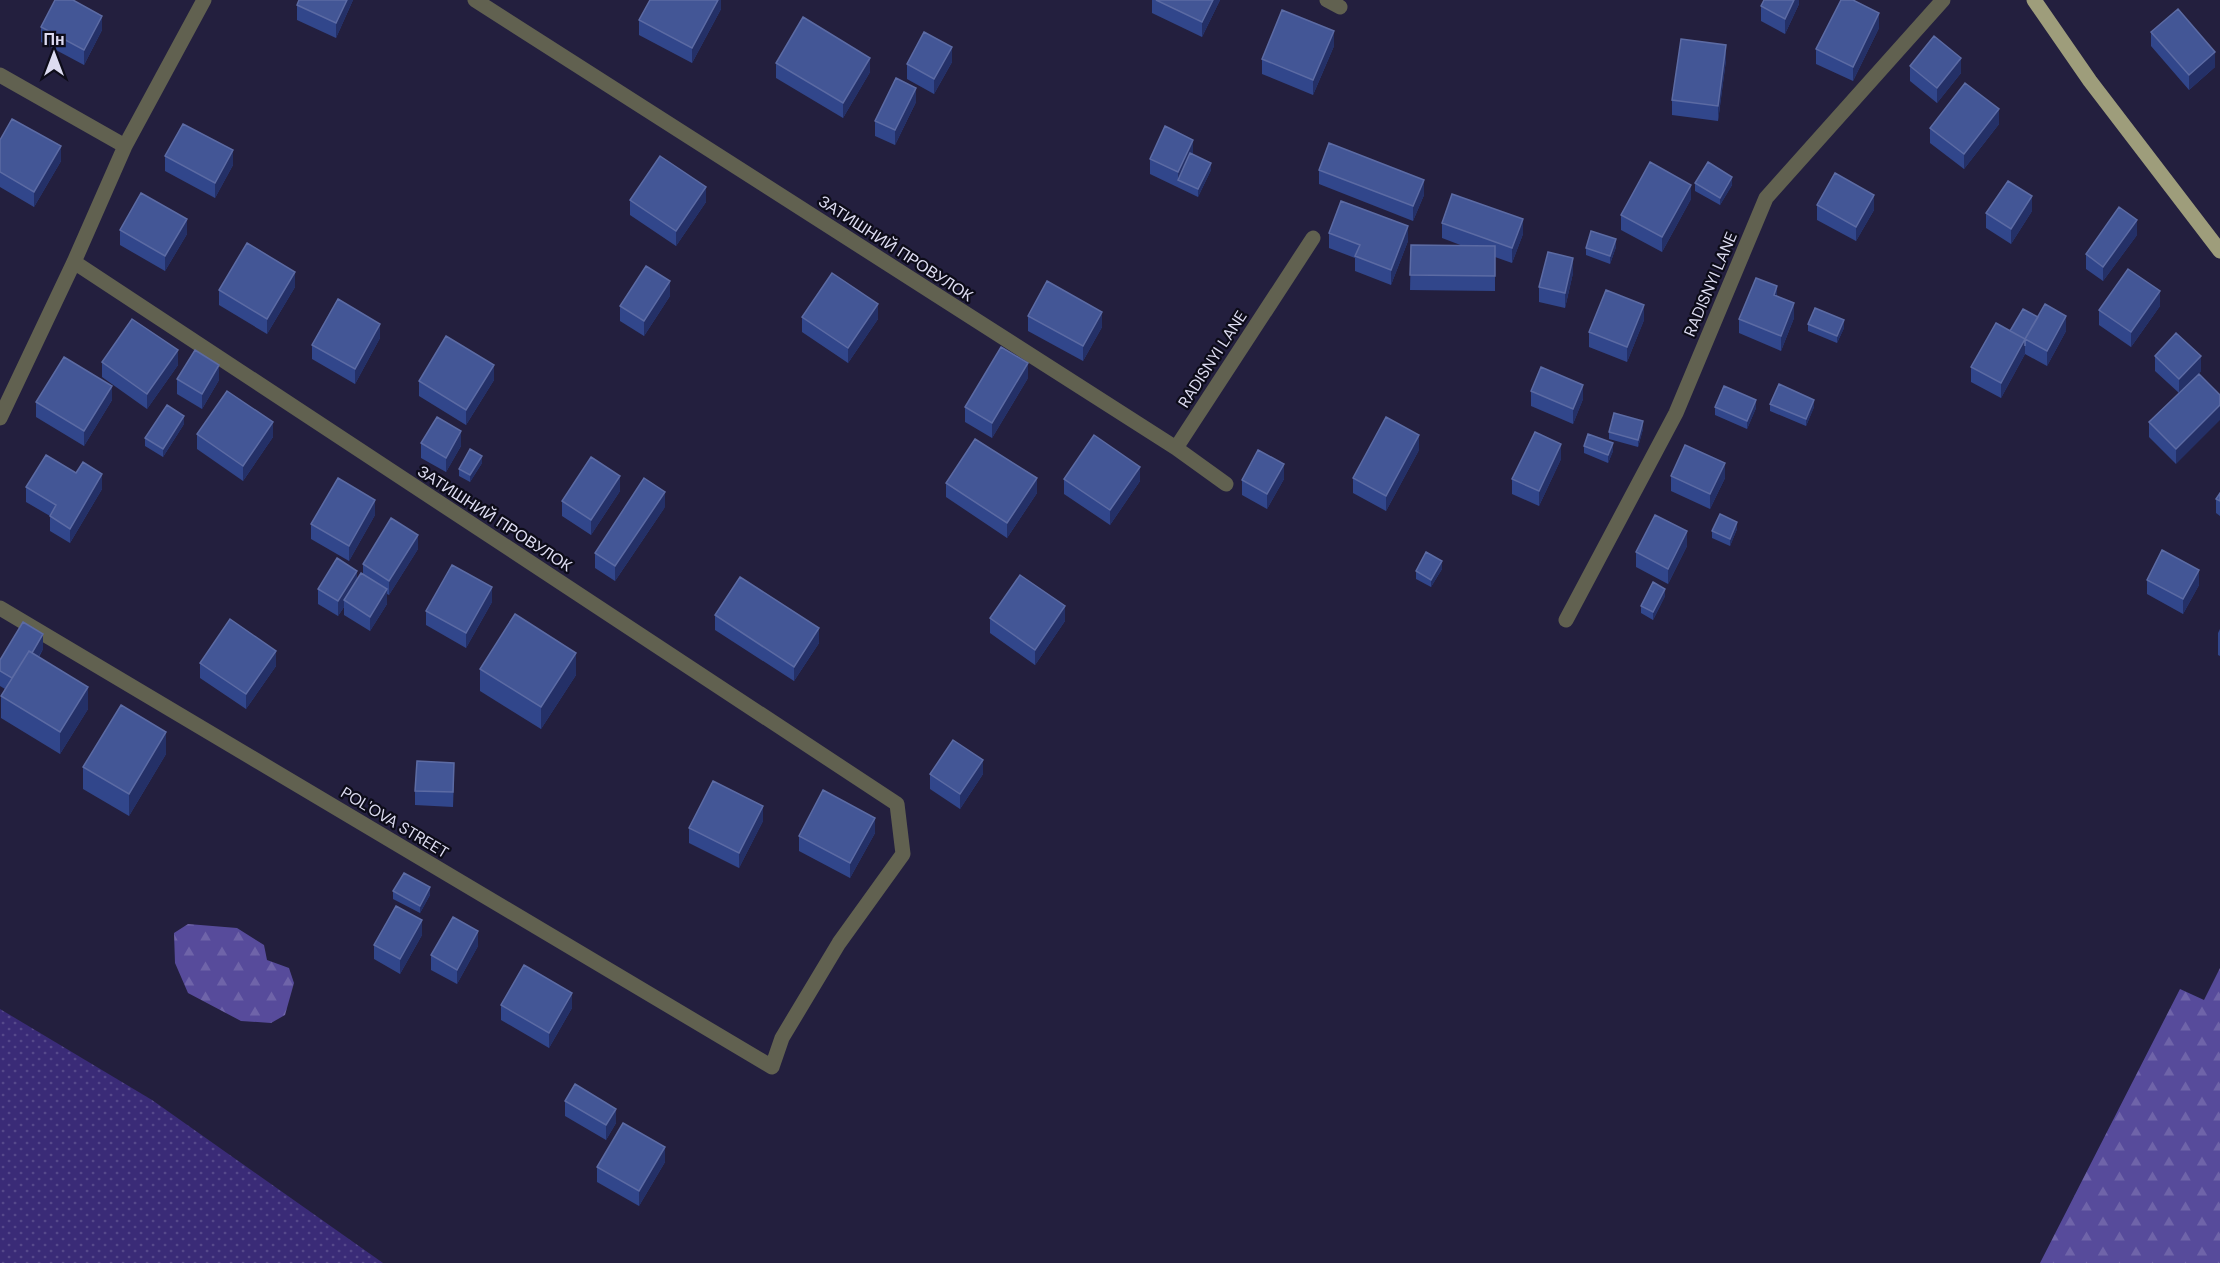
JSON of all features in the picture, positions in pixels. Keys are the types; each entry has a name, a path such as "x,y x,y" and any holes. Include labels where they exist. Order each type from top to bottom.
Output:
{"main road":[{"path":"2034,0 2090,81 2220,251"}],"street":[{"path":"0,418 74,262 125,146 204,0"},
{"name":"ЗАТИШНИЙ ПРОВУЛОК","path":"475,0 1176,448"},
{"name":"RADISNYI LANE","path":"1566,620 1676,413 1766,198 1943,0"},
{"path":"0,75 125,146"},
{"name":"RADISNYI LANE","path":"1176,448 1313,238"},
{"name":"ЗАТИШНИЙ ПРОВУЛОК","path":"74,262 897,804 903,854 839,943 782,1038 772,1067"},
{"path":"1176,448 1226,484"},
{"name":"POL'OVA STREET","path":"0,608 772,1067"}],"shaded area":[{"path":"0,1009 152,1100 383,1263 0,1263"}],"green space":[{"path":"188,924 237,928 264,945 267,960 289,968 294,983 285,1015 271,1023 241,1021 188,993 175,963 174,933"},
{"path":"2220,968 2220,1263 2040,1263 2180,989 2204,1000"}],"building":[{"path":"55,0 73,0 102,16 84,50 41,27"},
{"path":"299,0 347,0 336,23 297,5"},
{"path":"650,0 718,0 692,48 639,20"},
{"path":"1156,0 1213,0 1202,22"},
{"path":"1764,0 1794,0 1785,19 1761,6"},
{"path":"1841,0 1853,0 1879,13 1853,67 1816,49"},
{"path":"2178,9 2215,52 2189,75 2151,32"},
{"path":"1282,10 1334,31 1313,80 1262,59"},
{"path":"803,17 870,58 843,103 776,63"},
{"path":"924,32 952,47 934,79 907,64"},
{"path":"1934,36 1961,58 1937,88 1910,66"},
{"path":"1681,39 1726,45 1718,106 1672,100"},
{"path":"896,78 916,88 895,130 875,121"},
{"path":"1965,83 1999,109 1964,154 1930,128"},
{"path":"12,119 61,146 34,192 0,172 0,140"},
{"path":"183,124 233,150 215,183 165,156"},
{"path":"1165,126 1193,140 1178,172 1150,159"},
{"path":"1329,143 1424,180 1413,206 1319,170"},
{"path":"1190,153 1211,163 1198,189 1178,180"},
{"path":"660,156 706,187 676,231 630,200"},
{"path":"1650,162 1691,185 1662,237 1621,215"},
{"path":"1708,162 1732,177 1720,198 1695,183"},
{"path":"1835,173 1874,195 1856,227 1817,205"},
{"path":"2008,181 2032,196 2011,229 1986,213"},
{"path":"141,193 187,219 165,256 120,230"},
{"path":"1452,194 1523,219 1512,248 1442,223"},
{"path":"1341,201 1408,226 1391,270 1355,256 1360,245 1329,233"},
{"path":"2119,207 2137,220 2103,267 2086,254"},
{"path":"1591,231 1616,239 1610,256 1586,248"},
{"path":"247,243 295,272 267,319 219,290"},
{"path":"1411,245 1495,246 1495,276 1410,275"},
{"path":"1548,252 1573,258 1565,293 1539,287"},
{"path":"646,266 670,281 644,321 620,306"},
{"path":"2128,269 2160,291 2131,332 2099,310"},
{"path":"832,273 878,304 848,348 802,317"},
{"path":"1756,278 1777,286 1774,295 1794,303 1781,336 1739,319"},
{"path":"1047,281 1102,312 1083,346 1028,316"},
{"path":"1606,290 1644,305 1627,347 1589,332"},
{"path":"338,299 380,324 355,369 312,345"},
{"path":"2045,304 2066,316 2047,351 2025,339"},
{"path":"1815,308 1844,320 1837,336 1808,324"},
{"path":"2023,309 2038,317 2025,339 2010,331"},
{"path":"132,319 178,350 147,394 102,362"},
{"path":"1996,323 2025,339 2001,383 1971,367"},
{"path":"2176,333 2201,356 2179,379 2155,356"},
{"path":"446,336 494,365 466,410 419,381"},
{"path":"1001,347 1028,363 992,423 965,407"},
{"path":"195,350 219,365 202,394 177,379"},
{"path":"64,357 112,386 84,431 36,402"},
{"path":"1541,367 1583,385 1573,409 1531,391"},
{"path":"2199,374 2220,395 2220,405 2176,449 2149,422"},
{"path":"1779,384 1814,400 1806,419 1770,404"},
{"path":"1724,386 1756,400 1747,421 1715,407"},
{"path":"227,391 273,422 243,466 197,434"},
{"path":"167,405 184,416 163,449 145,438"},
{"path":"1614,413 1643,421 1638,440 1609,432"},
{"path":"437,417 461,431 446,458 421,443"},
{"path":"1386,417 1419,435 1386,496 1353,478"},
{"path":"1535,432 1561,444 1539,491 1512,479"},
{"path":"1588,434 1613,443 1608,455 1584,446"},
{"path":"1094,435 1140,467 1110,510 1064,479"},
{"path":"975,439 1037,478 1007,523 946,483"},
{"path":"1685,445 1725,463 1710,494 1671,476"},
{"path":"470,449 482,456 470,475 459,469"},
{"path":"1258,450 1284,464 1267,494 1242,480"},
{"path":"46,455 76,473 83,462 102,474 70,529 50,516 56,505 26,487"},
{"path":"591,457 620,476 591,520 562,501"},
{"path":"338,478 375,500 349,546 311,524"},
{"path":"644,478 665,492 615,566 595,553"},
{"path":"1720,514 1737,522 1730,539 1712,531"},
{"path":"1655,515 1687,531 1668,569 1636,552"},
{"path":"391,518 418,535 389,581 363,564"},
{"path":"2162,550 2199,570 2183,599 2147,580"},
{"path":"1426,552 1442,561 1431,580 1416,571"},
{"path":"337,558 357,571 338,601 318,589"},
{"path":"452,565 492,587 466,633 426,611"},
{"path":"361,573 387,589 370,617 344,600"},
{"path":"1020,575 1065,606 1035,650 990,618"},
{"path":"740,577 819,628 794,667 715,615"},
{"path":"1653,582 1665,589 1653,612 1641,606"},
{"path":"515,614 576,653 541,707 480,669"},
{"path":"230,619 276,651 246,694 200,663"},
{"path":"23,622 43,634 32,653 29,651 12,678 0,671 0,660"},
{"path":"29,651 88,687 60,732 1,696"},
{"path":"121,705 166,732 129,794 83,767"},
{"path":"953,740 983,760 960,794 930,774"},
{"path":"417,761 454,763 453,792 415,791"},
{"path":"713,781 763,806 739,853 689,828"},
{"path":"823,790 875,818 850,863 799,836"},
{"path":"404,873 430,887 420,906 393,891"},
{"path":"396,906 422,920 400,959 374,945"},
{"path":"453,917 478,931 457,970 431,955"},
{"path":"524,965 572,993 549,1033 501,1005"},
{"path":"575,1084 616,1109 606,1125 565,1101"},
{"path":"623,1123 665,1147 639,1191 597,1167"}]}
